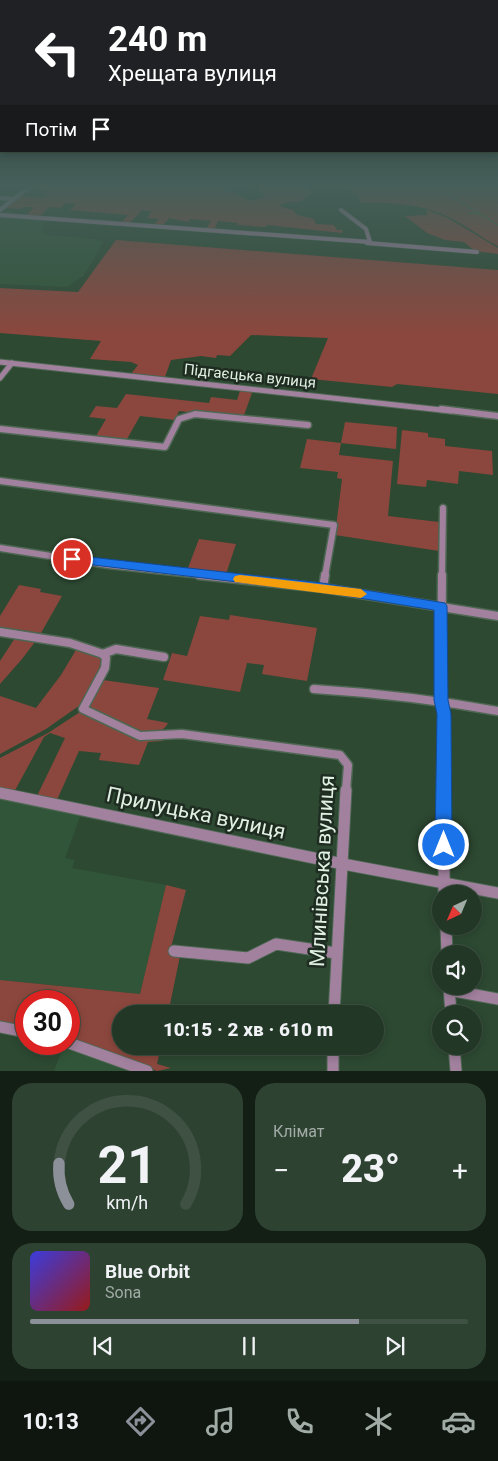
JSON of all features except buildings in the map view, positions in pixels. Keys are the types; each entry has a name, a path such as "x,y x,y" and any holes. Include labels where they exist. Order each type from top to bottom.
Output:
{"street":[{"path":"261,235 476,252"},
{"path":"366,243 370,239 368,235"},
{"name":"Підгаєцька вулиця","path":"0,362 498,416"},
{"path":"0,378 12,363"},
{"path":"0,429 165,448 179,419 195,414 308,426"},
{"path":"0,481 334,525 322,588"},
{"path":"443,508 440,606 441,700 444,714 443,885"},
{"path":"0,548 108,565 322,588 498,616"},
{"path":"0,632 70,643 103,654 116,649 164,657"},
{"name":"Млинівська вулиця","path":"103,654 106,658 105,668 83,709 140,736 182,734 340,755 348,765 334,1005"},
{"path":"314,689 441,700 498,711"},
{"name":"Прилуцька вулиця","path":"0,793 342,864 498,893"},
{"path":"174,951 248,958 276,944 336,953"},
{"path":"480,995 498,999"},
{"path":"0,1026 15,1029"},
{"path":"80,1047 147,1071"},
{"path":"333,1055 333,1071"},
{"path":"455,1055 456,1071"}],"shaded area":[{"path":"0,235 46,235 93,239 104,242 83,276 67,287 0,284"},
{"path":"432,235 476,235 498,248 498,254 475,251 464,242 445,240"},
{"path":"480,235 498,235 498,246"},
{"path":"116,240 498,270 498,394 397,384 392,387 311,379 328,338 251,335 230,356 217,355 216,358 201,356 171,360 165,377 131,374 138,365 131,362 90,359 101,341 0,333 0,288 78,292"},
{"path":"241,388 253,390 243,418 179,411 175,420 140,416 127,439 96,436 106,419 89,417 96,406 117,408 126,394 209,403 211,397 237,400"},
{"path":"345,422 397,427 396,449 341,443"},
{"path":"402,430 428,433 428,437 445,439 445,446 492,451 493,475 459,471 458,484 427,480 426,487 397,484"},
{"path":"307,439 341,443 339,455 393,461 388,516 439,522 439,551 335,535 342,479 337,478 338,472 300,468"},
{"path":"199,539 236,544 226,574 188,568"},
{"path":"19,585 41,589 40,592 62,596 41,633 0,627 0,616"},
{"path":"230,615 317,628 307,681 262,674 264,665 247,663 240,692 163,680 172,653 187,656 200,616 229,620"},
{"path":"15,638 35,642 0,684 0,661"},
{"path":"76,650 101,658 103,663 83,703 46,729 0,754 0,696 36,708 61,675"},
{"path":"103,680 159,688 147,719 168,723 166,726 157,732 149,734 136,732 90,709 90,704"},
{"path":"80,712 139,738 163,738 162,741 148,742 139,765 99,760 101,753 79,751 56,802 36,798 65,738 50,733 44,737 13,794 0,791 0,758 48,733"},
{"path":"0,797 81,814 65,858 75,860 72,868 166,885 140,994 0,980"},
{"path":"166,885 186,890 169,955 180,956 170,1005 112,1005 112,1055 159,1055 157,1064 171,1068 157,1071 80,1044 80,990 15,990 15,1026 0,1023 0,980 140,994"},
{"path":"80,1051 137,1071 54,1071 60,1055 80,1055"}],"slow traffic":[{"path":"240,579 361,594"}],"route":[{"path":"72,559 108,565 322,588 440,606 441,700 444,714 444,845"}]}
